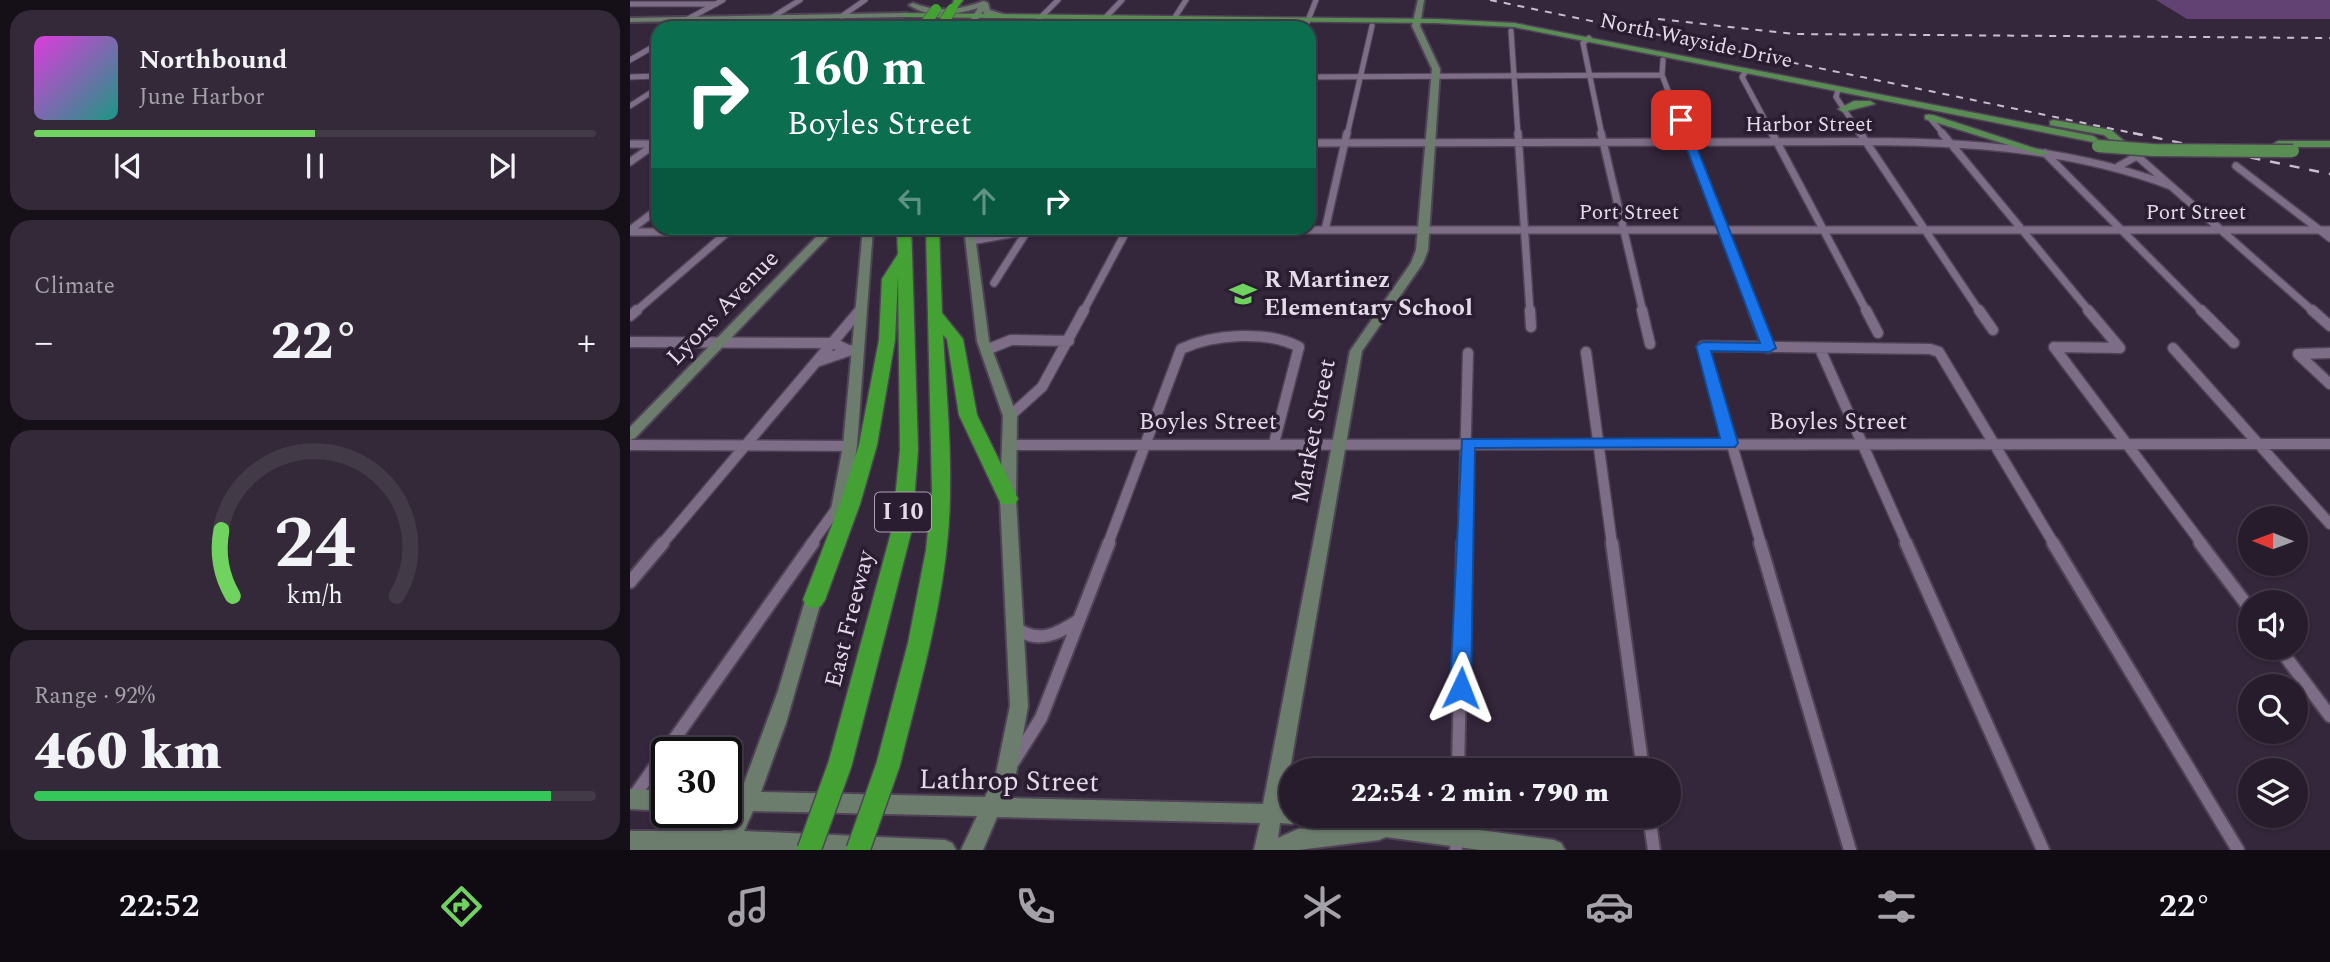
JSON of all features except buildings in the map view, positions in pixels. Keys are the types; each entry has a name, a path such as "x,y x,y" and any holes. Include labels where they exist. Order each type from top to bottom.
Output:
{"highway":[{"path":"945,21 960,0"},
{"path":"927,21 939,4"},
{"name":"East Freeway","path":"809,850 840,764 902,529 909,450 904,235"},
{"name":"I 10","path":"858,850 888,765 908,696 936,550 941,491 932,235"},
{"path":"814,600 850,504 868,445 887,340 889,279 905,253"},
{"path":"937,316 955,339 968,415 1008,499"}],"main road":[{"path":"1416,23 1421,0"},
{"path":"915,2 931,11 972,9 986,2"},
{"path":"886,15 915,2"},
{"path":"899,21 915,2"},
{"path":"973,21 986,2"},
{"path":"986,2 984,10 1002,15"},
{"name":"North Wayside Drive","path":"697,21 886,15 1043,15 1133,21"},
{"name":"North Wayside Drive","path":"631,22 651,23"},
{"name":"North Wayside Drive","path":"631,22 651,24"},
{"name":"North Wayside Drive","path":"1316,24 1373,26 1416,23 1511,31 1586,41 1663,60 1744,74"},
{"name":"Market Street","path":"1290,758 1338,443 1356,351 1417,263 1426,231 1435,76 1434,61 1416,23"},
{"name":"North Wayside Drive","path":"1316,24 1514,25 1837,94 1944,111 2096,143 2330,144"},
{"name":"North Wayside Drive","path":"1837,94 1929,117 2096,143 2177,150 2330,151"},
{"path":"1843,109 1854,104 1870,104"},
{"path":"1944,111 2095,129 2113,136 2137,156"},
{"path":"1929,117 2045,153"},
{"name":"Lyons Avenue","path":"630,435 824,235"},
{"path":"726,845 748,801 786,701 841,502 850,446 853,349 863,306 868,235"},
{"path":"970,235 986,350 1010,416 1008,499 1018,706 1006,774 972,850"},
{"path":"631,799 651,800"},
{"name":"Lathrop Street","path":"742,801 990,809 1279,813"},
{"name":"Market Street","path":"1265,850 1279,820"},
{"path":"1275,850 1297,839 1392,828"},
{"path":"1410,828 1457,833 1554,850"},
{"path":"630,841 945,850"}],"street":[{"path":"692,21 723,0"},
{"path":"766,21 800,0"},
{"path":"842,16 864,0"},
{"path":"1037,21 1058,0"},
{"path":"1105,18 1122,0"},
{"path":"1173,21 1186,0"},
{"path":"1307,21 1316,0"},
{"path":"630,4 716,4"},
{"path":"1325,230 1373,26"},
{"path":"1511,31 1531,327"},
{"path":"1586,41 1588,75 1650,344"},
{"path":"630,60 651,48"},
{"path":"1663,60 1662,75 1769,348"},
{"path":"1744,74 1777,143 1878,333"},
{"path":"1316,77 1662,75"},
{"path":"630,76 651,76"},
{"path":"630,106 651,92"},
{"path":"1837,94 1843,109 1864,142 1993,330"},
{"path":"1929,117 2120,348 2054,348 2238,593"},
{"name":"Harbor Street","path":"1316,143 1948,142 1992,145 2119,166 2171,186"},
{"path":"630,144 651,143"},
{"path":"630,162 651,147"},
{"path":"2045,153 2234,343"},
{"path":"2119,166 2137,156 2330,326"},
{"path":"2236,166 2330,237"},
{"path":"630,231 651,214"},
{"name":"Port Street","path":"1316,230 2330,230"},
{"path":"630,231 651,231"},
{"path":"630,316 725,235"},
{"path":"994,283 1024,235"},
{"path":"1010,416 1042,387 1124,235"},
{"path":"630,582 863,306"},
{"path":"1006,774 1041,718 1181,349 1188,343 1217,338 1294,342 1299,347 1275,443"},
{"path":"986,350 1011,340 1069,341"},
{"path":"630,342 834,343 853,349"},
{"path":"1850,850 1703,346 1930,349 1939,352 2238,850"},
{"path":"2173,348 2330,524"},
{"path":"818,361 853,349"},
{"path":"1820,349 2043,850"},
{"path":"1586,352 1641,758"},
{"path":"1458,758 1468,353"},
{"path":"2330,353 2298,354 2330,384"},
{"name":"Boyles Street","path":"1010,445 2330,444"},
{"path":"630,445 850,446"},
{"path":"631,799 841,502"},
{"path":"1014,627 1021,634 1039,638 1057,635 1079,620"},
{"path":"2288,660 2330,716"},
{"path":"1651,828 1654,850"}],"shaded area":[{"path":"2156,0 2330,0 2330,19 2187,19"}],"railway":[{"path":"1490,0 2142,135"},
{"path":"1658,19 1794,34 2330,38"},
{"path":"2133,133 2330,174"}],"place":[{"name":"R Martinez Elementary School","path":"1243,294"}],"route":[{"path":"1461,688 1467,443 1730,443 1703,346 1769,348 1681,120"}]}
